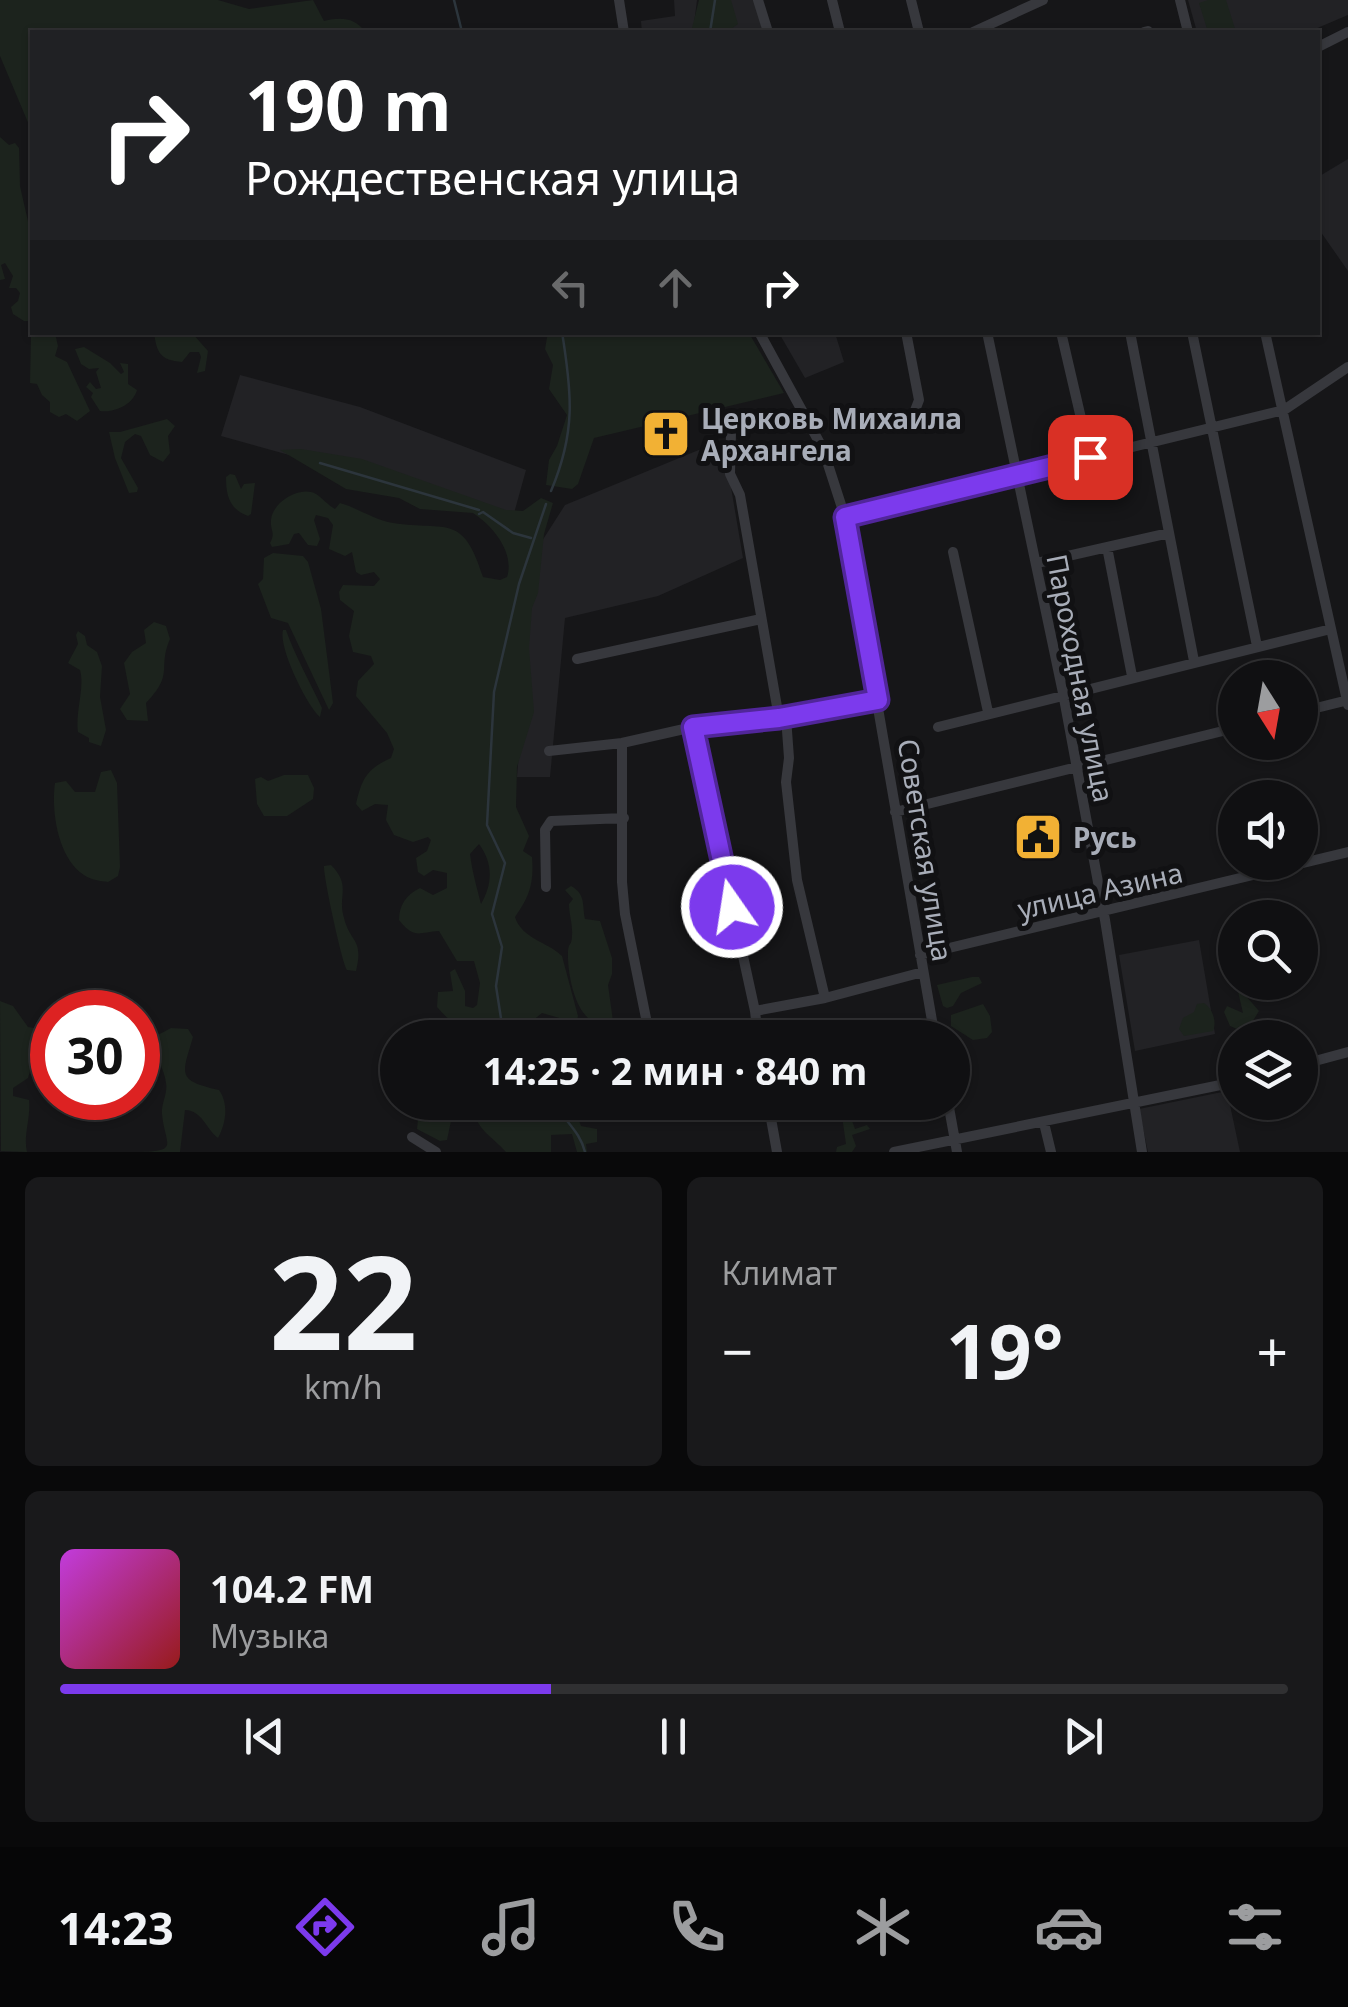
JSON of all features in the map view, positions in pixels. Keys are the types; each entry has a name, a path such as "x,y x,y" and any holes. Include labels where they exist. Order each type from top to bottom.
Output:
{"street":[{"path":"619,0 624,30"},
{"path":"758,0 767,30"},
{"path":"832,0 840,30"},
{"path":"911,0 918,30"},
{"path":"977,30 1043,0"},
{"path":"1180,0 1188,30"},
{"path":"1320,46 1348,32"},
{"name":"Советская улица","path":"761,335 823,449 845,517 932,1020"},
{"path":"907,335 920,400 914,413"},
{"name":"Пароходная улица","path":"988,335 1063,693 1104,913 1142,1152"},
{"path":"1062,335 1090,457"},
{"path":"1131,335 1194,661"},
{"path":"1193,335 1257,646"},
{"path":"1266,335 1348,702 1318,708"},
{"path":"845,517 1284,410 1348,367"},
{"path":"732,432 730,474 740,495 760,619 782,718 789,758 786,782 797,880 825,998"},
{"path":"1037,563 1169,533"},
{"path":"1107,547 1132,676"},
{"path":"954,552 988,712"},
{"path":"577,659 760,619"},
{"path":"938,727 1331,629"},
{"path":"549,751 622,743 693,727 782,718 878,700"},
{"path":"693,727 756,1020"},
{"path":"895,812 1218,732"},
{"path":"622,743 622,882 646,1020"},
{"path":"546,887 544,830 551,821 624,818"},
{"name":"улица Азина","path":"920,955 1348,852"},
{"path":"689,917 732,907"},
{"path":"755,1011 825,998 923,972"},
{"path":"1318,1060 1348,1052"},
{"path":"894,1152 956,1146 1218,1086"},
{"path":"771,1120 777,1152"},
{"path":"951,1120 956,1146"},
{"path":"1044,1123 1051,1152"},
{"path":"412,1137 436,1152"}],"shaded area":[{"path":"0,0 218,0 249,9 313,0 324,21 347,19 363,30 30,30 30,127 0,56"},
{"path":"674,0 697,0 693,30 642,30 641,21 675,16"},
{"path":"699,0 731,0 738,24 730,30 692,30"},
{"path":"730,0 754,0 762,30 721,30"},
{"path":"1188,0 1348,0 1348,15 1313,30 1196,30"},
{"path":"1226,0 1235,30 1207,30 1199,3"},
{"path":"0,137 19,148 20,186 30,230 30,321 13,314 11,307 20,293 9,288 13,276 5,263 1,265 5,279 0,280"},
{"path":"1348,159 1348,271 1320,231 1320,176"},
{"path":"55,335 55,356 67,362 90,411 77,421 66,414 59,417 50,412 50,402 37,384 30,383 31,337"},
{"path":"154,335 194,335 208,351 205,371 197,373 199,352 190,352 182,362 164,357"},
{"path":"547,335 750,335 784,393 594,438 578,484 572,489 546,485 549,460 567,415 549,389 553,365 545,349"},
{"path":"780,335 836,335 844,362 805,378"},
{"path":"84,347 121,374 124,372 120,363 128,364 128,384 137,390 127,404 100,411 91,397 93,393 86,387 90,382 96,389 101,388 96,372 99,368 89,369 81,364 75,349"},
{"path":"240,375 360,407 526,470 513,517 221,436"},
{"path":"167,419 175,426 168,436 170,453 163,462 150,455 141,436 135,434 125,442 121,458 138,488 137,492 129,493 109,432"},
{"path":"723,440 743,558 658,596 565,618 550,777 517,777 535,552 565,505"},
{"path":"301,449 362,459 506,510 523,511 541,498 553,503 532,608 529,648 534,712 517,767 516,807 529,836 523,851 532,857 532,874 530,889 515,917 529,935 562,956 577,1020 542,1013 533,1020 449,1020 437,1007 438,992 453,991 450,972 455,969 465,991 465,1006 477,1005 480,983 474,961 457,961 439,931 413,933 399,920 404,901 420,888 433,895 447,888 447,873 433,870 424,876 418,872 416,858 427,851 431,840 428,837 413,842 394,835 386,820 388,805 375,804 362,811 356,804 367,775 391,758 394,749 387,733 356,696 358,681 374,664 371,656 353,652 349,636 354,611 340,600 339,592 343,585 374,586 380,579 374,572 356,572 352,552 345,556 329,549 333,525 328,518 316,515 314,520 320,539 317,546 308,545 299,533 294,534 289,544 272,547 271,520 287,497 309,492 335,509 340,503 386,521 451,529 468,543 483,577 507,577 508,559 495,533 473,513 420,509 399,498 346,489 280,450","holes":["479,844 490,873 481,904 470,854"]},
{"path":"235,475 241,489 244,484 255,483 248,516 230,501 226,477"},
{"path":"273,553 303,556 308,562 321,609 333,703 329,710 288,623 271,618 258,584 263,579 264,558"},
{"path":"154,622 166,626 170,639 163,677 146,703 148,721 127,720 120,709 130,694 124,663 146,643 144,630"},
{"path":"283,630 322,708 320,717 295,676"},
{"path":"78,631 97,652 102,666 100,697 106,730 101,746 78,732 80,670 68,663 78,644"},
{"path":"111,770 117,783 120,867 118,876 108,882 87,877 68,858 58,834 54,795 55,783 66,781 75,792 95,792 101,772"},
{"path":"284,775 308,775 314,788 313,799 287,816 264,816 257,804 255,779 268,781"},
{"path":"331,865 341,879 344,918 357,946 356,971 347,970 337,936 324,873 324,866"},
{"path":"571,886 581,896 585,919 600,921 612,958 608,985 613,1020 590,1020 577,1002 568,952 572,932 569,904 573,899 565,890"},
{"path":"1199,940 1215,1034 1135,1051 1119,955"},
{"path":"979,977 982,983 961,993 953,1006 943,1006 937,985"},
{"path":"1240,1000 1249,1000 1259,1011 1253,1020 1227,1020 1224,1012 1227,1006 1243,1013"},
{"path":"0,1001 13,1006 30,1027 30,1071 28,1078 13,1088 13,1096 29,1100 27,1152 1,1151"},
{"path":"1204,1003 1213,1016 1213,1031 1184,1036 1179,1029 1183,1018 1194,1012 1197,1004"},
{"path":"983,1004 992,1032 987,1038 973,1040 970,1020 951,1020 951,1015"},
{"path":"171,1028 188,1029 193,1037 186,1074 195,1083 219,1090 225,1107 223,1126 218,1138 200,1117 185,1110 180,1152 136,1152 159,1150 167,1145 162,1114 166,1083 160,1064 160,1034"},
{"path":"1218,1093 1218,1120 1233,1120 1240,1152 1148,1152 1139,1109"},
{"path":"418,1120 451,1121 447,1140 440,1141 417,1129"},
{"path":"478,1120 579,1120 581,1126 597,1129 597,1142 586,1144 587,1152 577,1152 572,1134 551,1135 551,1152 506,1152"},
{"path":"843,1120 852,1120 855,1129 867,1125 870,1129 852,1135 856,1146 852,1152 836,1152 837,1147 846,1144"}],"waterway":[{"path":"454,0 462,30"},
{"path":"710,30 715,0"},
{"path":"551,491 565,450 570,413 562,335"},
{"path":"320,463 479,510"},
{"path":"501,1020 496,986 502,947 492,914 505,863 487,825 494,692 519,584 546,504"},
{"path":"479,514 483,512 513,533 531,538"},
{"path":"566,1120 585,1152"}],"place":[{"name":"Церковь Михаила Архангела","path":"666,434"},
{"name":"Русь","path":"1038,837"}],"route":[{"path":"732,907 693,727 779,718 878,700 845,517 1090,457"}]}
